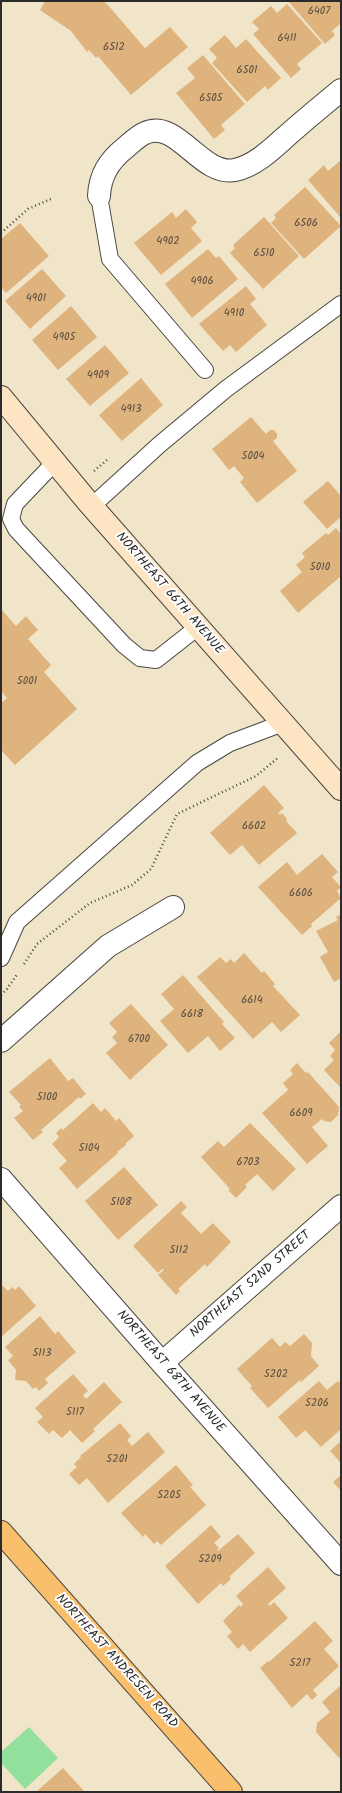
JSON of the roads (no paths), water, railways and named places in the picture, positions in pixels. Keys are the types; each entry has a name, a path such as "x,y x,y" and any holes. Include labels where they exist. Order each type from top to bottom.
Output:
{"main road":[{"name":"NORTHEAST ANDRESEN ROAD","path":"1,1532 231,1792"}],"street":[{"path":"99,196 101,179 109,164 116,155 145,133 157,131 170,135 186,144 203,160 219,169 234,170 246,167 262,157 341,90"},
{"name":"NORTHEAST 66TH AVENUE","path":"1,397 92,506 341,789"},
{"path":"1,1041 108,946 173,907"},
{"name":"NORTHEAST 68TH AVENUE","path":"1,1179 341,1564"},
{"name":"NORTHEAST 52ND STREET","path":"162,1363 341,1206"}],"lane":[{"path":"99,196 110,259 205,370"},
{"path":"92,506 226,389 341,304"},
{"path":"55,462 15,504 11,519 16,529 124,645 140,658 156,660 198,627"},
{"path":"1,958 17,922 197,763 230,743 283,723"}]}
